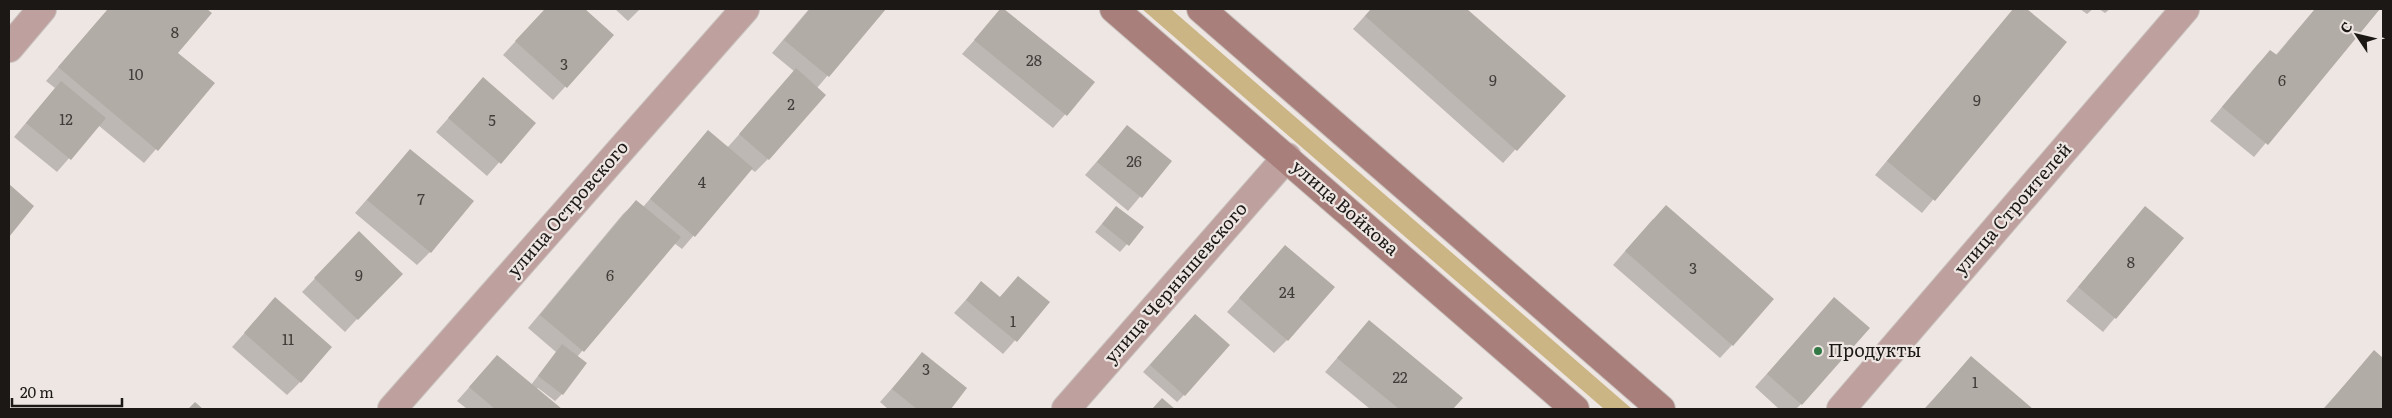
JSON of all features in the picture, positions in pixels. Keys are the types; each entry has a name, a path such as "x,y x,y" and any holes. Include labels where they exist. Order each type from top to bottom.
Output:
{"main road":[{"name":"улица Войкова","path":"1114,9 1287,157 1575,409"},
{"path":"1201,9 1661,409"}],"street":[{"path":"9,48 42,9"},
{"name":"улица Островского","path":"392,409 745,9"},
{"name":"улица Строителей","path":"1841,409 2185,9"},
{"name":"улица Чернышевского","path":"1066,409 1287,157"}],"shaded area":[{"path":"1142,9 1171,9 1632,409 1604,409"}],"building":[{"path":"108,9 207,9 212,13 178,53 215,83 158,151 58,67"},
{"path":"545,9 585,9 614,35 567,88 515,41"},
{"path":"810,9 886,9 829,77 784,40"},
{"path":"1000,9 1004,9 1095,82 1067,116 974,40"},
{"path":"1371,9 1467,9 1566,96 1517,151 1365,16"},
{"path":"2013,9 2027,9 2067,42 1935,201 1887,161"},
{"path":"2315,9 2380,9 2268,145 2222,107 2270,50 2277,55"},
{"path":"796,68 826,95 769,160 739,134"},
{"path":"483,77 536,123 501,164 448,118"},
{"path":"61,81 106,118 71,160 26,123"},
{"path":"1127,125 1172,161 1142,198 1097,162"},
{"path":"708,130 753,168 695,237 650,199"},
{"path":"410,149 474,201 431,253 367,200"},
{"path":"9,184 34,206 9,237"},
{"path":"636,200 681,237 584,352 540,315"},
{"path":"1666,205 1774,299 1733,346 1625,251"},
{"path":"1116,206 1144,227 1129,246 1102,224"},
{"path":"2145,206 2184,238 2116,319 2078,287"},
{"path":"359,231 403,274 358,320 314,278"},
{"path":"1285,245 1335,287 1288,341 1239,298"},
{"path":"1018,276 1050,302 1017,342 966,300 981,281 1000,297"},
{"path":"275,297 332,347 301,383 244,333"},
{"name":"Продукты","path":"1834,297 1870,328 1802,405 1767,374"},
{"path":"1195,314 1230,345 1185,396 1150,365"},
{"path":"1369,320 1463,398 1453,409 1399,409 1337,358"},
{"path":"562,344 587,363 563,395 538,376"},
{"path":"2374,350 2383,358 2383,409 2324,409"},
{"path":"922,352 967,388 951,409 917,409 892,389"},
{"path":"497,355 562,409 495,409 469,387"},
{"path":"1971,356 2033,409 1925,409"},
{"path":"1162,398 1175,409 1152,409"},
{"path":"195,402 203,409 188,409"}],"place":[{"name":"Продукты","path":"1818,351"}]}
